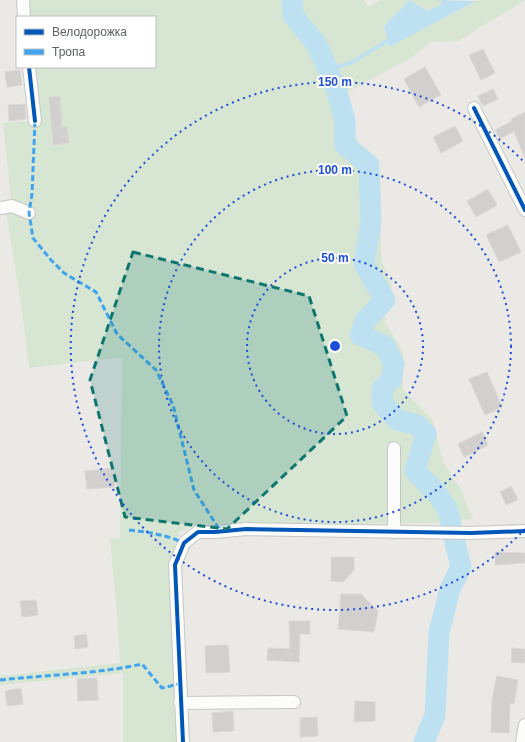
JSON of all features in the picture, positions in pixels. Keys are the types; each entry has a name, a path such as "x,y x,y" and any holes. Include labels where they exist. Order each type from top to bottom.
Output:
{"street":[{"path":"23,0 24,16"},
{"path":"29,68 35,121"},
{"path":"474,108 525,210"},
{"path":"0,208 12,206 29,213"},
{"path":"394,448 394,532"},
{"path":"182,742 175,566 184,543 198,532 246,529 471,533 525,532"},
{"path":"180,703 294,702"},
{"path":"522,742 525,725"}],"highlighted area":[{"path":"133,252 309,296 347,416 227,529 125,517 90,380"}],"green space":[{"path":"19,0 364,0 368,7 380,0 410,0 384,26 389,47 476,1 475,0 525,0 458,41 431,42 411,58 347,92 356,136 375,180 380,196 381,259 392,286 386,307 385,322 403,352 403,389 433,421 443,462 460,488 473,519 440,523 211,524 194,526 180,531 172,554 169,580 179,742 123,742 123,673 0,685 0,676 120,663 118,622 110,539 120,538 122,357 29,368 22,311 6,211 12,206 3,123 31,121 26,68 156,68 156,16 21,16"},
{"path":"410,0 441,0 441,5 427,11"}],"water":[{"path":"410,0 427,11 441,5 441,0 476,1 389,47 384,26"}],"building":[{"path":"483,49 495,73 481,80 469,55"},
{"path":"425,67 441,95 419,107 404,79"},
{"path":"20,70 22,85 7,87 5,72"},
{"path":"493,89 498,99 483,106 478,96"},
{"path":"60,96 62,127 67,127 69,143 53,145 49,97"},
{"path":"25,104 26,119 9,121 8,105"},
{"path":"525,112 525,158 514,131 500,139 495,130 512,121 511,119"},
{"path":"455,126 463,141 441,153 433,137"},
{"path":"488,189 497,205 476,217 467,201"},
{"path":"508,225 521,252 499,262 486,235"},
{"path":"487,372 502,407 485,415 469,379"},
{"path":"482,432 488,445 464,457 458,444"},
{"path":"113,468 115,487 87,489 85,471"},
{"path":"511,486 518,500 506,505 500,492"},
{"path":"495,552 525,553 525,563 495,565"},
{"path":"331,557 354,557 354,570 343,582 331,581"},
{"path":"341,594 361,594 378,611 374,632 338,629"},
{"path":"36,600 38,615 22,617 20,601"},
{"path":"289,621 310,621 310,634 300,634 299,662 267,660 268,648 290,649"},
{"path":"86,634 88,647 75,649 74,636"},
{"path":"228,645 230,672 206,673 205,646"},
{"path":"512,648 525,649 525,663 511,662"},
{"path":"497,676 518,680 514,704 510,703 509,733 491,732 492,699"},
{"path":"97,678 98,700 78,701 77,679"},
{"path":"21,688 23,704 7,706 5,691"},
{"path":"355,701 375,702 375,721 354,722"},
{"path":"233,711 234,731 213,732 212,713"},
{"path":"317,717 318,736 300,737 300,718"}],"waterway":[{"path":"292,0 293,15 317,45 336,88 345,121 345,145 369,165 371,222 364,264 385,300 365,321 360,335 385,346 394,364 391,380 382,389 382,403 397,420 417,425 426,434 415,471 435,491 447,508 451,524"},
{"path":"328,69 351,63 387,41"},
{"path":"424,742 435,715 439,633 450,589 461,567 454,538"}],"marked path":[{"path":"35,121 32,194 29,213 33,238 64,273 96,292 117,334 156,370 173,405 194,490 221,532"},
{"path":"129,530 157,534 184,543"},
{"path":"0,680 89,672 142,664 162,688 179,684"}],"cycle path":[{"path":"29,68 35,121"},
{"path":"474,108 525,210"},
{"path":"183,742 175,565 184,543 198,532 246,529 471,533 525,531"}]}
